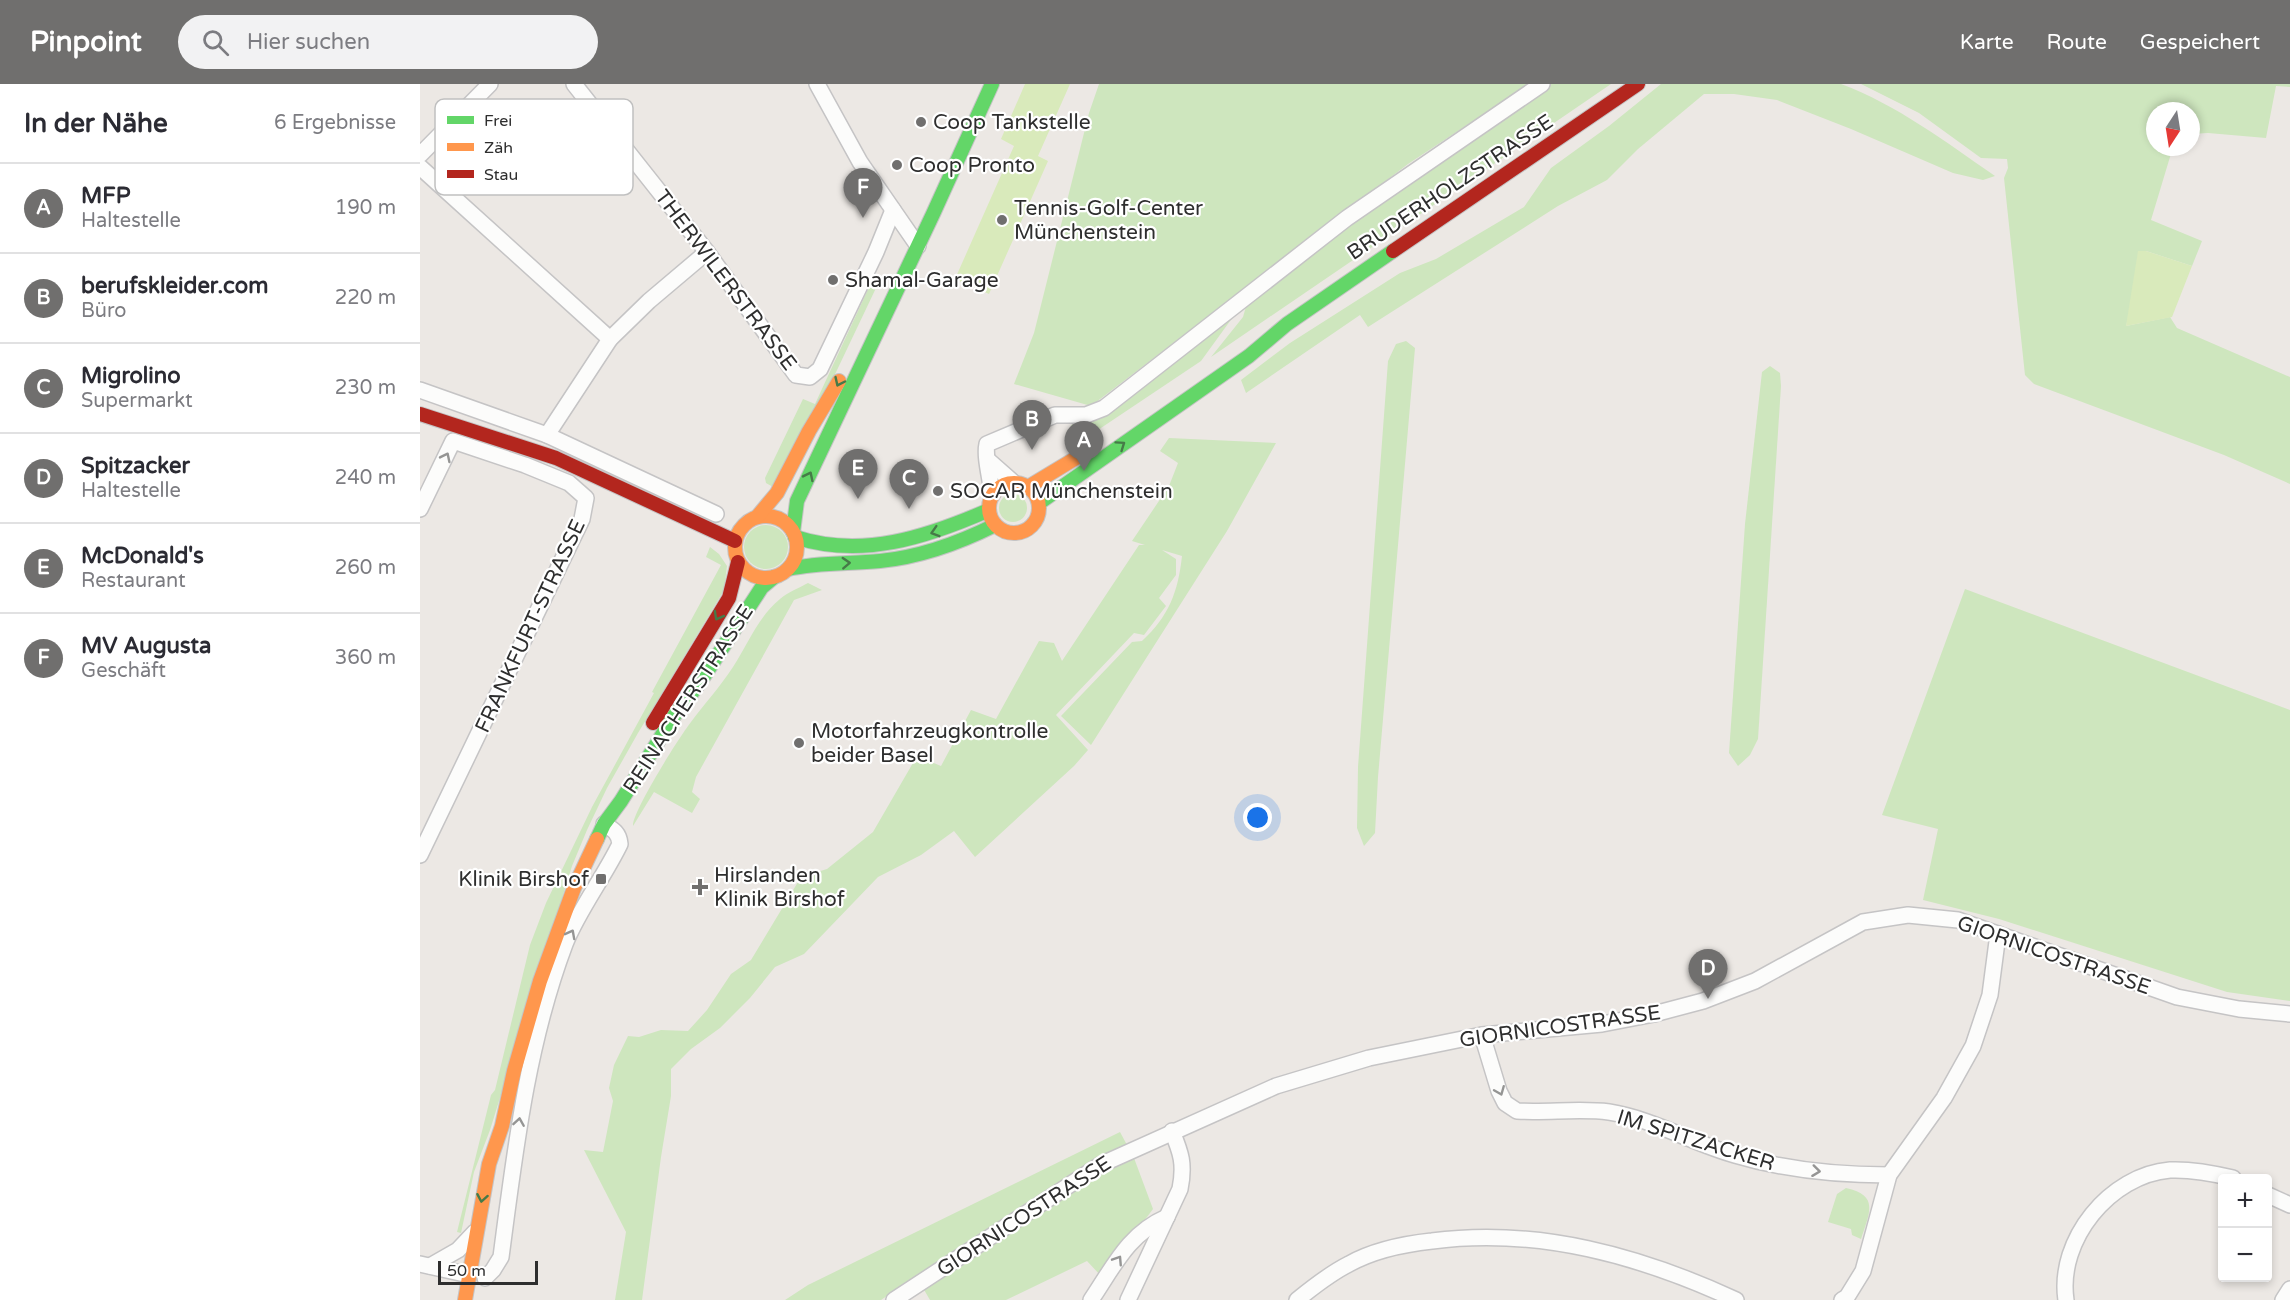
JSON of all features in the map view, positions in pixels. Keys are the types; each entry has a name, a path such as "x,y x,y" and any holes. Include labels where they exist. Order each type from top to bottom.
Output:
{"main road":[{"path":"938,169 980,84"},
{"path":"788,569 797,550 794,534 797,501 910,236 992,84"},
{"name":"BRUDERHOLZSTRASSE","path":"1039,503 1249,356 1287,324 1638,84"},
{"path":"873,308 834,392 809,431 777,493 757,517 747,522 740,530 735,541 738,562 755,577 774,577 788,569 801,566 883,561 918,555 948,546 995,525"},
{"name":"BRUDERHOLZSTRASSE","path":"1129,423 1243,347 1287,324"},
{"path":"420,414 443,424 510,441 555,458 735,541"},
{"path":"420,423 443,424"},
{"path":"757,517 777,518 789,526 794,534 821,546 879,544 939,531 991,502 1006,484 1021,485 1048,477 1090,449"},
{"path":"995,525 1010,533 1026,530 1037,519 1039,503 1033,492 1021,485"},
{"path":"991,502 995,525"},
{"name":"REINACHERSTRASSE","path":"604,824 610,797 661,708 729,598 738,562"},
{"name":"REINACHERSTRASSE","path":"479,1281 477,1230 489,1164 502,1126 523,1036 546,961 574,888 604,824 750,604 774,577"},
{"name":"REINACHERSTRASSE","path":"465,1300 479,1281 502,1164 502,1126"}],"street":[{"path":"475,99 490,84"},
{"name":"THERWILERSTRASSE","path":"574,84 586,99"},
{"path":"817,84 852,148 910,236"},
{"path":"991,502 989,461 985,453 987,444 1055,415 1086,415 1104,408 1347,218 1542,84"},
{"path":"420,155 435,140"},
{"name":"THERWILERSTRASSE","path":"633,159 707,252 796,375 803,377 815,374 820,369 876,252 892,210"},
{"path":"420,167 435,181"},
{"path":"451,195 610,339"},
{"path":"547,435 610,339 649,301 707,252"},
{"path":"420,390 547,435 716,514"},
{"name":"FRANKFURT-STRASSE","path":"420,509 453,441 525,465 569,483 586,498 582,519 420,855"},
{"path":"989,461 1021,485"},
{"name":"REINACHERSTRASSE","path":"479,1281 493,1270 501,1257 526,1080 537,1034 566,943 620,844 619,836 604,824"},
{"name":"GIORNICOSTRASSE","path":"894,1300 1100,1165 1276,1086 1369,1058 1482,1035 1602,1024 1703,1001 1755,981 1863,922 1908,915 1958,920 2177,997 2239,1010 2290,1014"},
{"path":"1842,1300 1847,1297 1863,1271 1889,1175 1944,1098 1973,1046 1990,995 1998,934"},
{"name":"IM SPITZACKER","path":"1482,1035 1499,1091 1505,1102 1517,1111 1608,1112 1647,1122 1733,1155 1791,1168 1849,1175 1889,1175"},
{"path":"1128,1300 1180,1189 1184,1171 1181,1154 1172,1131"},
{"path":"2066,1300 2069,1261 2077,1237 2094,1212 2112,1194 2138,1179 2169,1170 2201,1171 2218,1175"},
{"path":"2272,1197 2290,1205"},
{"path":"1091,1300 1127,1245 1150,1224 1167,1217"},
{"path":"425,1265 458,1250 477,1230"},
{"path":"1297,1300 1350,1263 1401,1245 1452,1238 1503,1237 1551,1241 1620,1256 1702,1284 1736,1300"},
{"path":"425,1265 479,1281"},
{"path":"2283,1300 2290,1289"}],"green space":[{"name":"Tennis-Golf-Center Münchenstein","path":"1025,84 1070,84 1038,156 1048,161 989,294 955,279 1014,146 1001,139"},
{"path":"1099,84 1529,84 1408,164 1091,406 1014,384 1034,333 1089,113"},
{"path":"1549,84 1611,84 1211,357 1243,317 1247,303 1374,203"},
{"path":"1661,84 1841,84 1901,113 1995,176 1983,180 1953,173 1777,100 1734,94 1704,94 1638,149 1607,180 1558,206 1368,327 1360,315 1246,393 1241,380 1290,343 1400,273 1436,259 1524,207 1551,168 1609,126"},
{"path":"1861,84 2290,84 2290,87 2276,86 2266,138 2200,133 2200,102 2146,102 2146,156 2170,156 2151,220 2202,241 2192,266 2146,251 2126,326 2170,317 2177,328 2290,377 2290,484 2224,455 2034,384 2025,375 2004,178 2008,168 2007,159 1981,158 1919,113"},
{"path":"2138,251 2146,251 2192,266 2172,317 2126,326"},
{"path":"870,285 876,288 828,389 773,487 766,483 765,478 803,399 815,404"},
{"path":"1238,310 1201,361 1074,446 1071,425 1106,415"},
{"path":"1406,341 1415,348 1375,833 1364,846 1357,828 1358,767 1388,361 1396,344"},
{"path":"1770,366 1780,373 1781,386 1758,739 1750,755 1738,766 1729,753 1745,524 1762,372"},
{"path":"1169,438 1276,443 1227,531 1091,745 1061,716 1132,642 1142,641 1159,622 1175,592 1182,556 1162,550 1176,559 1176,575 1159,598 1166,606 1144,635 1134,633 1056,715 1088,750 1074,766 975,857 954,831 921,855 878,877 804,954 775,967 750,998 720,1028 691,1049 671,1069 671,1096 642,1300 615,1300 626,1232 584,1150 603,1152 613,1101 609,1088 614,1065 628,1036 639,1037 661,1030 688,1031 707,1010 731,974 751,960 801,877 827,869 873,832 917,756 941,766 971,710 996,719 1039,641 1054,643 1062,661 1139,545 1145,545 1132,541 1169,486 1178,463 1160,451"},
{"path":"1013,494 1023,498 1027,508 1023,518 1013,522 1003,518 999,508 1003,498"},
{"path":"766,525 775,526 782,531 787,538 787,556 782,563 775,568 766,569 757,568 750,563 745,556 744,547 745,538 750,531 757,526"},
{"path":"710,547 719,554 727,566 724,590 607,788 572,866 490,1130 474,1172 461,1233 457,1232 491,1095 495,1090 530,945 546,903 592,807 721,565 706,557"},
{"path":"808,583 822,590 794,600 696,777 692,792 700,799 692,813 654,792 633,826 640,806 668,757 691,722 728,674 759,622 780,599"},
{"path":"1965,589 2290,710 2290,1001 2227,992 1999,919 1923,900 1938,829 1882,815"},
{"path":"1120,1132 1134,1158 1153,1209 1102,1277 1087,1261 1006,1300 930,1300 916,1276 881,1300 785,1300 808,1285"},
{"path":"1846,1188 1864,1195 1868,1201 1869,1214 1861,1239 1852,1235 1851,1229 1828,1222 1837,1194"}],"traffic: fast":[{"path":"793,532 797,501 992,84"},
{"path":"1039,503 1249,356 1287,324 1393,251"},
{"path":"795,537 845,546 894,542 942,529 989,510"},
{"path":"788,569 823,564 880,561 925,553 968,538 995,525"},
{"path":"597,839 604,824 674,716 701,681 762,587 774,577"}],"traffic: slow":[{"path":"757,517 777,493 809,431 839,381"},
{"path":"1028,487 1081,455"},
{"path":"1009,483 1019,483 1032,490 1039,503 1039,508 1039,513 1032,526 1019,533 1009,533 1000,529 993,522 989,513 989,503 993,494 1000,487 1009,483"},
{"path":"766,516 778,518 788,525 795,535 797,547 795,559 788,569 778,576 766,578 754,576 744,569 737,559 735,547 737,535 744,525 754,518 766,516"},
{"path":"465,1300 489,1164 502,1126 514,1071 540,981 574,888 597,839"}],"traffic: jam":[{"path":"1393,251 1638,84"},
{"path":"420,414 556,458 735,541"},
{"path":"653,723 729,598 738,562"}],"place":[{"name":"Coop Tankstelle","path":"921,122"},
{"name":"Coop Pronto","path":"897,165"},
{"name":"MV Augusta","path":"863,218"},
{"name":"Tennis-Golf-Center Münchenstein","path":"1002,220"},
{"name":"Shamal-Garage","path":"833,280"},
{"name":"berufskleider.com","path":"1032,450"},
{"name":"MFP","path":"1084,471"},
{"name":"SOCAR Münchenstein","path":"938,491"},
{"name":"McDonald's","path":"858,499"},
{"name":"Migrolino","path":"909,509"},
{"name":"Motorfahrzeugkontrolle beider Basel","path":"799,743"},
{"name":"Klinik Birshof","path":"601,879"},
{"name":"Hirslanden Klinik Birshof","path":"700,887"},
{"name":"Spitzacker","path":"1708,999"}]}
